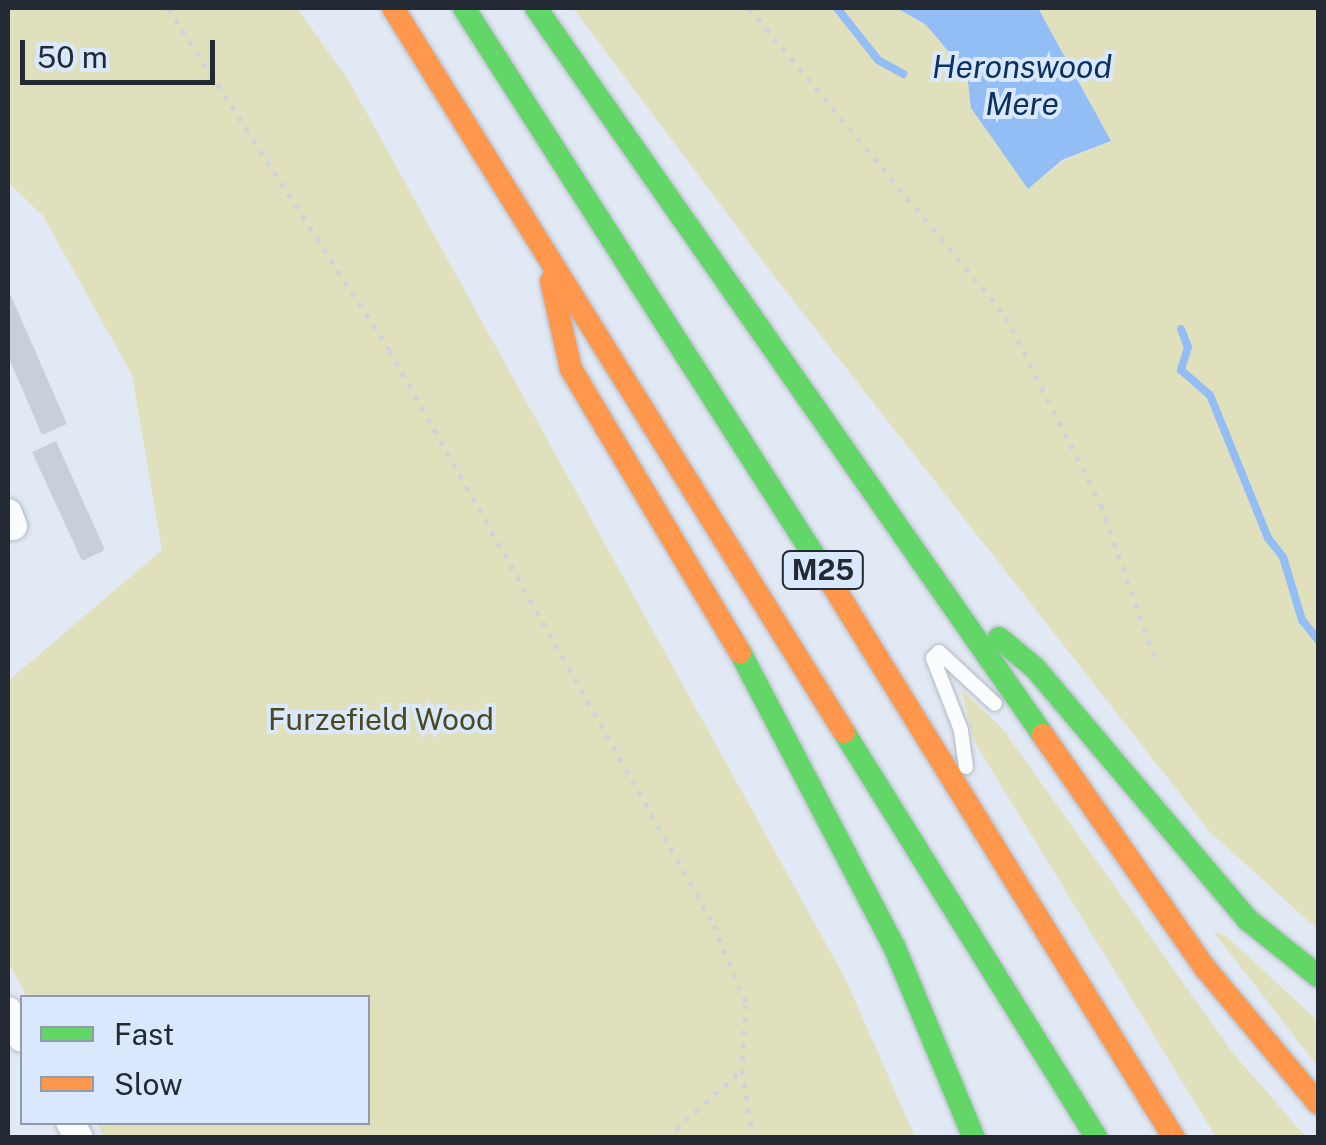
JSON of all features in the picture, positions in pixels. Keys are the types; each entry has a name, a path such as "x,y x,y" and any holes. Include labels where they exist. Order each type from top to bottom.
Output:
{"highway":[{"name":"M25","path":"393,8 1097,1138"},
{"name":"M25","path":"464,8 971,808 1174,1138"},
{"path":"536,8 1206,968 1318,1104"},
{"path":"542,242 571,369 772,710 894,946 974,1138"},
{"path":"941,591 1035,668 1248,920 1318,976"}],"street":[{"path":"8,1010 20,1034"}],"lane":[{"path":"971,808 962,730 934,658 939,652 998,707 1041,734"}],"path":[{"path":"168,8 390,350 691,882 746,1004 742,1070 753,1138"},
{"path":"750,8 1006,316 1100,505 1154,656"},
{"path":"666,1138 742,1070"}],"green space":[{"name":"Furzefield Wood","path":"8,8 297,8 349,81 845,978 915,1137 104,1137 97,1125 370,1125 370,995 26,995 8,962 8,681 162,550 132,375 43,216 8,182"},
{"path":"573,8 897,8 926,25 968,73 972,108 1028,189 1062,161 1111,141 1038,8 1318,8 1318,930 1210,832 774,276"},
{"path":"961,689 1003,729 1233,1053 1306,1137 1216,1137 974,741"},
{"path":"1213,931 1226,936 1318,1021 1318,1067"}],"water":[{"name":"Heronswood Mere","path":"897,8 1038,8 1111,141 1062,160 1028,189 971,108 967,73 926,25"}],"building":[{"path":"8,289 67,424 42,435 8,356"},
{"path":"56,441 105,550 82,561 32,452"}],"waterway":[{"path":"837,8 878,60 903,74"},
{"path":"1181,329 1188,347 1181,370 1210,395 1268,538 1283,557 1302,620 1318,640"}],"traffic: fast":[{"path":"464,8 822,568"},
{"path":"536,8 1043,735"},
{"path":"999,638 1035,668 1248,920 1318,976"},
{"path":"740,652 894,946 974,1138"},
{"path":"844,732 1097,1138"}],"traffic: slow":[{"path":"393,8 844,732"},
{"path":"551,281 571,369 740,652"},
{"path":"822,568 1174,1138"},
{"path":"1043,735 1205,968 1318,1103"}]}
